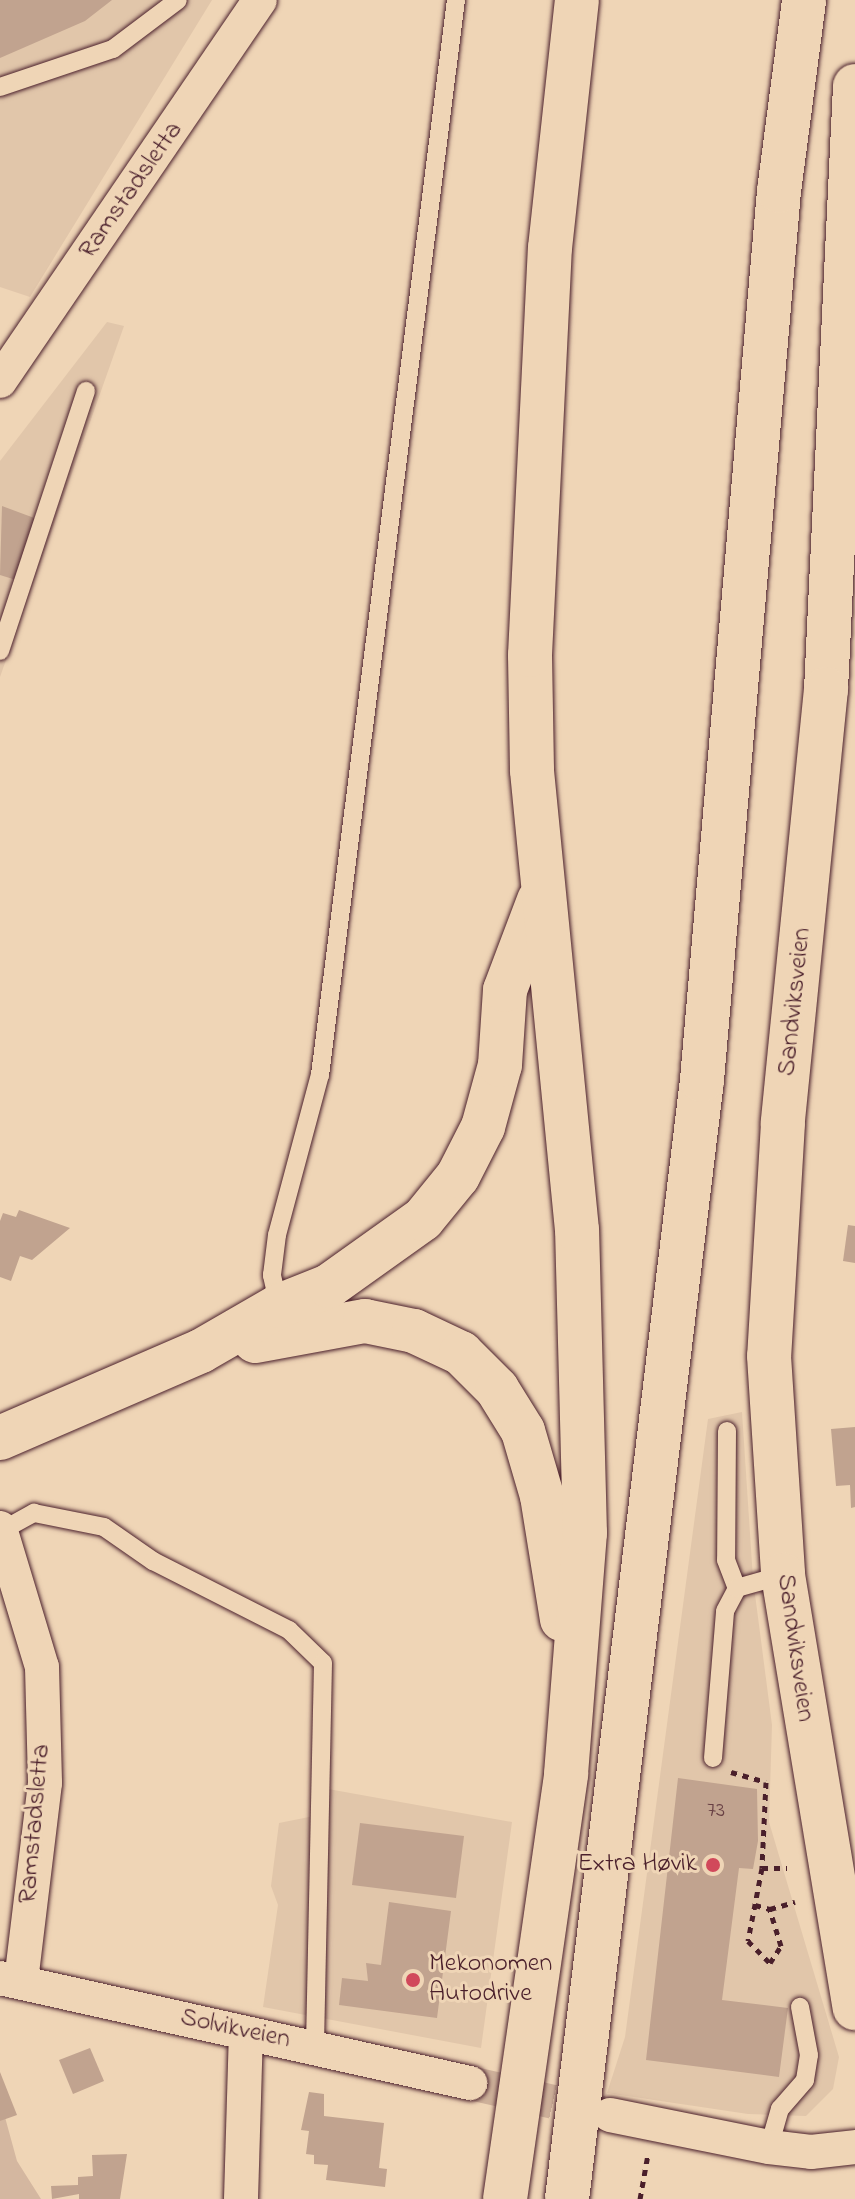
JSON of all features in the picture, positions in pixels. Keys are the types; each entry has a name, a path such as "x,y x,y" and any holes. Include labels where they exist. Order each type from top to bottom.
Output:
{"main road":[{"path":"505,2199 574,1688 585,1533 584,1354 542,892 530,639 550,248 577,0"},
{"path":"567,2199 702,1080 779,191 804,0"},
{"name":"Sandviksveien","path":"855,86 849,311 826,689 771,1282 771,1427 783,1575 848,1928 855,2008"},
{"path":"0,1438 201,1351 279,1306 329,1286 400,1241 458,1176 493,1095 505,990 542,892"},
{"path":"201,1351 365,1321 414,1331 461,1353 497,1389 523,1431 542,1496 574,1688"}],"street":[{"name":"Ramstadsletta","path":"0,381 260,0"},
{"name":"Ramstadsletta","path":"1,1530 42,1667 45,1783 10,1980"},
{"name":"Solvikveien","path":"10,1980 470,2083"},
{"path":"241,2199 246,2034"},
{"path":"610,2115 769,2147 811,2152 855,2147"}],"lane":[{"path":"0,87 113,49 178,0"},
{"path":"279,1306 272,1275 277,1235 320,1075 456,0"},
{"path":"0,651 86,391"},
{"path":"727,1431 726,1560 737,1588"},
{"path":"1,1530 34,1513 104,1527 153,1561 289,1630 323,1663 315,2047"},
{"path":"713,1758 725,1611 737,1588 783,1575"},
{"path":"769,2147 780,2109 805,2080 809,2055 800,2007"}],"path":[{"path":"713,1758 721,1769 766,1782 762,1868 748,1941 770,1963 781,1946 770,1909"},
{"path":"762,1868 787,1868"},
{"path":"755,1905 770,1909 795,1902"},
{"path":"640,2199 653,2125"}],"shaded area":[{"path":"0,0 212,0 30,297 0,287"},
{"path":"107,322 124,326 0,677 0,461"},
{"path":"742,1412 753,1579 772,1725 769,1822 839,2057 833,2089 806,2116 748,2114 607,2093 625,2037 708,1419"},
{"path":"317,1787 512,1822 481,2048 263,2007 278,1905 271,1886 279,1823 314,1816"},
{"path":"0,2099 17,2161 41,2199 0,2199"}],"building":[{"path":"0,0 112,0 85,21 0,58"},
{"path":"2,506 37,519 16,580 0,575"},
{"path":"19,1210 70,1228 32,1260 20,1256 11,1281 0,1277 0,1221 3,1213 16,1217"},
{"path":"848,1225 855,1226 855,1263 843,1261"},
{"path":"855,1427 855,1507 851,1508 850,1485 836,1486 831,1429"},
{"path":"678,1778 757,1789 758,1841 753,1869 739,1868 722,2000 788,2008 779,2077 646,2060"},
{"path":"360,1823 464,1836 456,1898 352,1885"},
{"path":"389,1902 451,1911 437,2018 339,2005 342,1978 368,1981 366,1963 381,1965"},
{"path":"90,2048 104,2081 73,2094 59,2060"},
{"path":"0,2072 17,2115 0,2121"},
{"path":"309,2092 324,2094 324,2116 384,2123 379,2168 387,2169 385,2187 326,2180 328,2165 314,2164 314,2155 306,2154 309,2131 301,2130"},
{"path":"127,2154 120,2199 79,2199 79,2194 52,2199 51,2186 78,2185 78,2177 93,2176 92,2155"}],"tunnel":[{"path":"470,2083 602,2113"}],"place":[{"name":"Extra Høvik","path":"713,1865"},
{"name":"Mekonomen Autodrive","path":"413,1980"}]}
